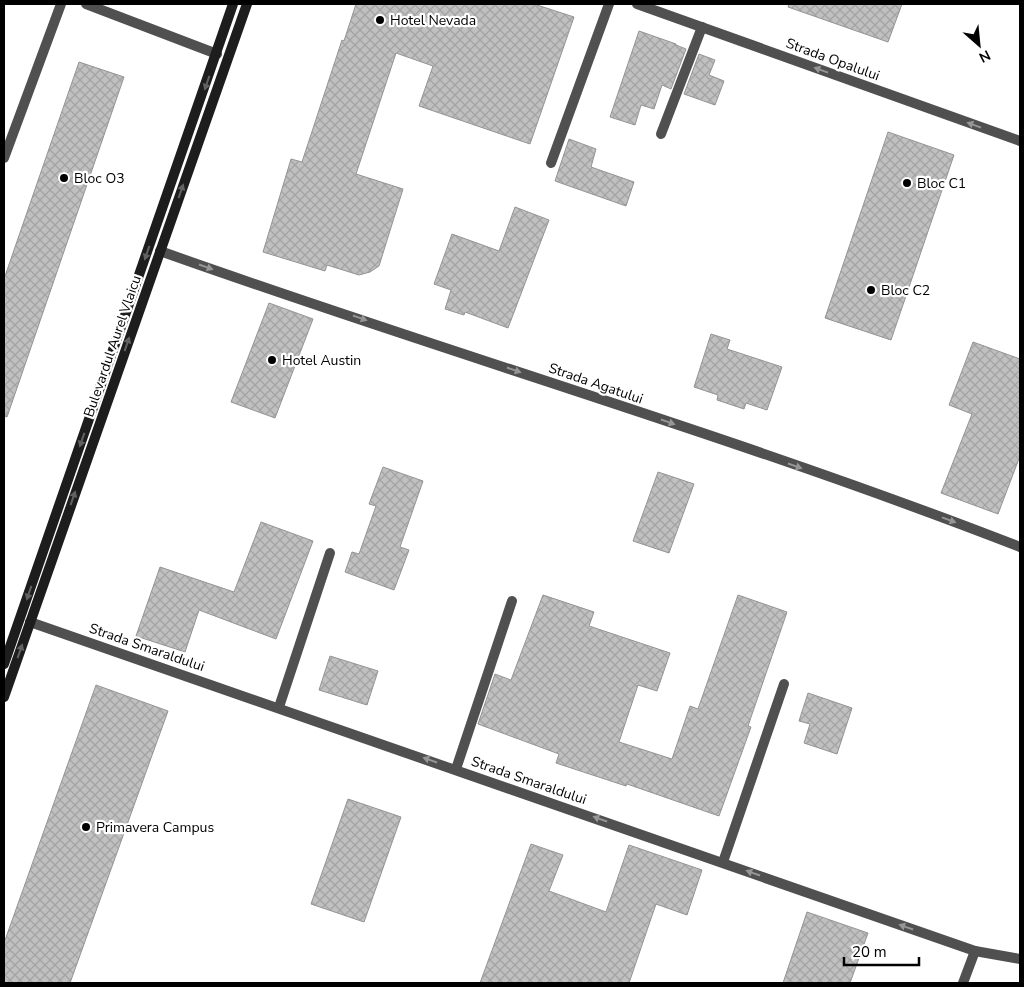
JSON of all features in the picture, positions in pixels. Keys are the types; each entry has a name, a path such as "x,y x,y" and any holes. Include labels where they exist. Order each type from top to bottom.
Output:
{"main road":[{"name":"Bulevardul Aurel Vlaicu","path":"4,664 233,4"},
{"name":"Bulevardul Aurel Vlaicu","path":"4,697 247,4"}],"street":[{"path":"4,158 61,4"},
{"path":"86,4 217,54"},
{"path":"551,163 609,4"},
{"name":"Strada Opalului","path":"637,4 1020,141"},
{"path":"661,134 702,27"},
{"name":"Strada Agatului","path":"160,251 749,450 955,522 1020,547"},
{"path":"279,707 330,553"},
{"path":"456,769 512,601"},
{"name":"Strada Smaraldului","path":"30,622 279,707 975,951 1020,960"},
{"path":"723,862 784,684"},
{"path":"963,983 975,951"}],"building":[{"path":"356,4 534,4 574,17 530,144 419,106 433,66 396,53 356,174 403,189 379,266 370,272 359,275 327,265 325,271 263,252 291,159 302,162 342,40 344,41"},
{"path":"789,4 902,4 888,42 788,7"},
{"path":"639,31 686,49 671,89 662,85 654,109 641,105 635,125 610,117"},
{"path":"699,54 715,60 709,75 724,81 715,105 684,94"},
{"name":"Bloc O3","path":"79,62 124,77 7,417 4,416 4,279"},
{"path":"888,132 954,155 891,340 825,318"},
{"path":"569,139 596,149 591,167 634,182 626,206 555,181"},
{"path":"515,207 549,220 508,328 465,312 464,315 445,309 451,290 434,284 452,234 499,251"},
{"name":"Hotel Austin","path":"269,303 313,319 275,418 231,402"},
{"path":"711,334 730,340 727,349 782,367 767,410 746,403 744,409 717,400 718,395 694,387"},
{"path":"973,342 1020,359 1020,456 998,514 941,493 972,414 949,405"},
{"path":"383,467 423,481 400,547 409,550 394,590 345,572 352,552 359,554 376,506 369,504"},
{"path":"658,472 694,484 669,553 633,541"},
{"path":"261,522 313,541 276,639 199,610 185,652 136,636 160,567 234,592"},
{"path":"543,595 594,612 589,626 670,653 657,691 638,685 619,742 672,759 690,706 698,709 738,595 787,612 748,726 751,727 719,816 627,784 626,786 556,763 559,754 478,724 495,674 511,680"},
{"path":"330,656 378,671 367,705 319,690"},
{"name":"Primavera Campus","path":"96,685 168,711 70,983 4,983 4,943"},
{"path":"808,693 852,708 837,754 804,743 810,724 799,721"},
{"path":"348,799 401,817 364,922 311,904"},
{"path":"531,844 563,855 549,891 606,912 629,845 702,870 687,915 656,904 629,983 480,983"},
{"path":"807,912 868,933 850,983 783,983"}],"place":[{"name":"Hotel Nevada","path":"380,20"},
{"name":"Bloc O3","path":"64,178"},
{"name":"Bloc C1","path":"907,183"},
{"name":"Bloc C2","path":"871,290"},
{"name":"Hotel Austin","path":"272,360"},
{"name":"Primavera Campus","path":"86,827"}]}
